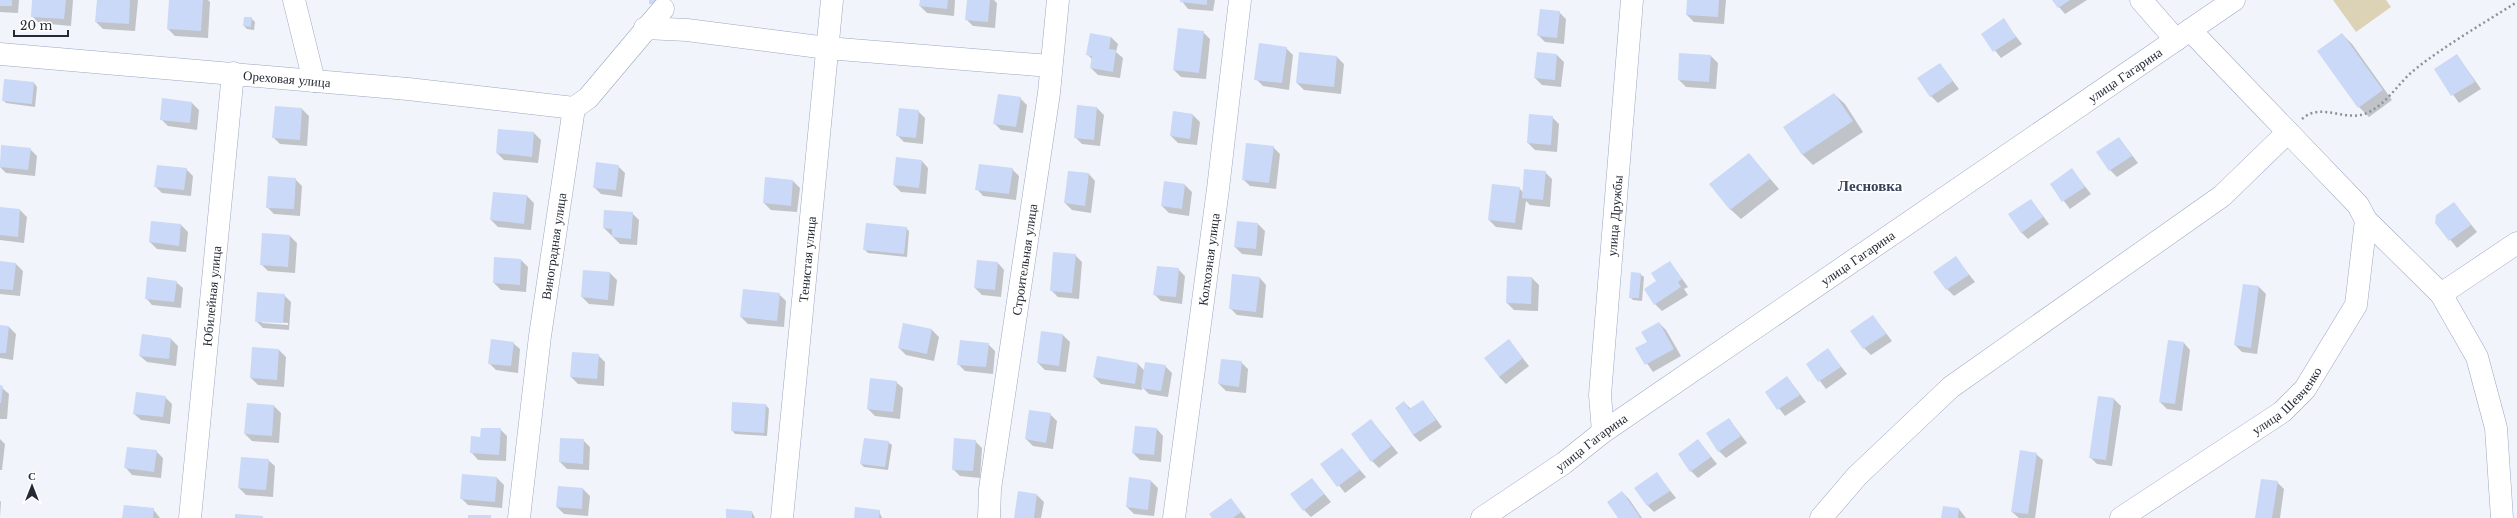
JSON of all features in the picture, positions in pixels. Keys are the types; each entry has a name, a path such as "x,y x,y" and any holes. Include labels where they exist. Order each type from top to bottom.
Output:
{"street":[{"path":"294,0 314,81"},
{"name":"Тенистая улица","path":"782,518 832,0"},
{"name":"Строительная улица","path":"989,518 990,489 1049,93 1050,66 1058,0"},
{"name":"Колхозная улица","path":"1174,518 1218,189 1240,0"},
{"name":"улица Дружбы","path":"1603,432 1600,395 1632,0"},
{"path":"2141,0 2183,35 2288,132 2358,205 2366,220 2441,294 2479,364 2496,428 2502,518"},
{"name":"улица Гагарина","path":"1482,518 1564,463 1603,432 2234,0"},
{"path":"574,108 588,98 645,28 663,9"},
{"path":"645,28 687,30 827,48 1050,66"},
{"name":"Ореховая улица","path":"0,54 233,73 574,108"},
{"name":"Юбилейная улица","path":"190,518 233,73"},
{"name":"Виноградная улица","path":"519,518 540,336 574,108"},
{"path":"1821,518 1857,476 1951,387 2222,196 2288,132"},
{"name":"улица Шевченко","path":"2121,518 2282,412 2305,390 2356,305 2366,220"},
{"path":"2441,294 2517,243"}],"path":[{"path":"2288,132 2308,114 2318,111 2350,116 2368,113 2380,105 2417,68 2517,2"}],"shaded area":[{"path":"2333,0 2386,0 2391,7 2356,32"}],"building":[{"path":"0,0 12,0 12,6 0,6"},
{"path":"32,0 66,0 64,19 31,17"},
{"path":"97,0 130,0 129,24 95,22"},
{"path":"169,0 203,0 201,31 167,29"},
{"path":"649,0 660,0 660,5 649,4"},
{"path":"920,0 948,0 947,9 919,6"},
{"path":"967,0 990,0 988,22 965,20"},
{"path":"1180,0 1207,0 1207,5 1180,2"},
{"path":"1687,0 1719,0 1718,17 1686,15"},
{"path":"2052,0 2070,0 2058,8"},
{"path":"1540,9 1560,11 1557,38 1537,36"},
{"path":"244,17 252,17 251,27 243,26"},
{"path":"2004,18 2016,37 1993,52 1981,34"},
{"path":"1178,28 1204,31 1199,73 1173,70"},
{"path":"1090,33 1111,37 1109,49 1116,50 1113,72 1090,68 1092,56 1086,55"},
{"path":"2342,33 2383,90 2358,108 2317,51"},
{"path":"1259,43 1287,47 1282,83 1254,80"},
{"path":"1299,52 1337,56 1334,87 1296,83"},
{"path":"1537,52 1557,54 1555,80 1534,78"},
{"path":"1679,53 1711,55 1709,82 1678,80"},
{"path":"2457,54 2475,82 2451,96 2434,69"},
{"path":"1940,63 1953,81 1930,97 1917,78"},
{"path":"4,79 34,82 32,104 2,101"},
{"path":"1834,93 1853,121 1802,155 1783,127"},
{"path":"998,94 1021,97 1016,127 993,124"},
{"path":"162,98 192,102 190,123 160,120"},
{"path":"1077,105 1097,107 1094,140 1074,138"},
{"path":"275,106 302,108 300,140 272,138"},
{"path":"899,108 919,110 916,138 896,136"},
{"path":"1173,111 1193,114 1190,139 1170,136"},
{"path":"1529,114 1553,116 1551,145 1527,143"},
{"path":"498,129 534,132 532,157 496,153"},
{"path":"2119,137 2132,156 2109,171 2096,152"},
{"path":"1246,143 1274,146 1269,183 1242,180"},
{"path":"1,145 31,148 28,170 0,167"},
{"path":"1749,153 1770,179 1730,210 1709,184"},
{"path":"896,157 922,160 919,188 893,185"},
{"path":"596,162 619,165 616,190 593,188"},
{"path":"979,164 1013,168 1009,194 975,190"},
{"path":"157,165 187,168 184,190 154,187"},
{"path":"2072,168 2085,187 2062,202 2050,184"},
{"path":"1524,169 1546,171 1543,200 1522,198"},
{"path":"1068,171 1089,173 1085,206 1064,203"},
{"path":"268,176 296,178 294,209 266,208"},
{"path":"765,177 793,180 791,206 763,203"},
{"path":"1164,181 1185,184 1182,209 1161,206"},
{"path":"1492,184 1520,187 1515,223 1488,220"},
{"path":"493,192 527,195 524,224 490,220"},
{"path":"2031,199 2043,217 2021,233 2008,214"},
{"path":"2454,202 2471,225 2449,241 2435,223 2436,215"},
{"path":"0,207 20,209 18,237 0,235"},
{"path":"604,210 633,212 631,239 612,237 612,229 603,228"},
{"path":"151,221 181,224 179,246 149,242"},
{"path":"1237,221 1258,223 1256,249 1234,247"},
{"path":"866,223 907,227 904,254 863,250"},
{"path":"262,233 290,235 288,267 260,265"},
{"path":"1053,252 1076,254 1072,293 1050,291"},
{"path":"1956,256 1969,275 1946,290 1933,272"},
{"path":"494,257 521,259 520,285 493,283"},
{"path":"977,260 998,262 995,290 974,288"},
{"path":"0,261 16,263 13,290 0,289"},
{"path":"1670,261 1682,279 1678,282 1681,287 1654,305 1644,289 1656,281 1651,273"},
{"path":"1157,266 1179,268 1176,297 1153,295"},
{"path":"583,270 610,272 608,300 581,297"},
{"path":"1631,272 1641,273 1639,298 1629,298"},
{"path":"1232,274 1260,277 1256,312 1229,309"},
{"path":"1507,276 1532,277 1531,304 1506,303"},
{"path":"147,277 177,281 174,302 145,299"},
{"path":"2243,284 2259,286 2251,348 2234,345"},
{"path":"743,289 780,293 777,321 740,317"},
{"path":"257,292 285,294 283,323 255,322"},
{"path":"1873,315 1886,334 1863,349 1850,331"},
{"path":"1659,322 1674,349 1645,365 1635,348 1647,342 1641,332"},
{"path":"903,323 932,329 927,354 898,348"},
{"path":"0,325 9,326 6,353 0,353"},
{"path":"1041,331 1063,334 1059,366 1037,363"},
{"path":"142,334 171,338 169,359 139,356"},
{"path":"491,339 514,342 511,366 488,364"},
{"path":"1509,339 1523,358 1499,377 1484,358"},
{"path":"960,340 989,343 986,367 957,365"},
{"path":"2168,340 2184,342 2175,404 2159,402"},
{"path":"252,347 279,349 277,380 250,378"},
{"path":"1828,348 1841,367 1818,382 1806,364"},
{"path":"572,352 599,354 597,379 570,377"},
{"path":"1097,356 1138,363 1135,384 1093,377"},
{"path":"1221,359 1242,361 1239,387 1218,384"},
{"path":"1145,362 1166,365 1161,391 1141,388"},
{"path":"1787,376 1800,395 1777,410 1765,392"},
{"path":"870,378 897,381 893,412 867,409"},
{"path":"0,385 3,386 1,403 0,403"},
{"path":"136,392 166,396 163,417 133,414"},
{"path":"2098,396 2114,398 2106,460 2089,458"},
{"path":"1423,400 1436,420 1413,435 1395,408 1404,401 1409,409"},
{"path":"732,402 766,404 764,433 731,431"},
{"path":"247,403 274,405 272,436 244,434"},
{"path":"1029,410 1051,413 1046,443 1025,439"},
{"path":"1729,418 1741,436 1718,452 1706,433"},
{"path":"1371,419 1391,446 1371,462 1351,434"},
{"path":"1135,426 1157,428 1154,455 1132,453"},
{"path":"481,428 501,428 499,455 470,453 471,436 480,437"},
{"path":"560,438 584,439 583,464 559,462"},
{"path":"864,438 889,441 885,467 860,464"},
{"path":"954,438 976,440 973,471 952,470"},
{"path":"1698,439 1711,457 1690,472 1678,454"},
{"path":"127,447 157,450 154,472 124,468"},
{"path":"1342,448 1360,470 1337,487 1320,464"},
{"path":"2020,450 2037,453 2028,514 2011,512"},
{"path":"241,457 269,459 266,490 238,488"},
{"path":"1657,472 1670,491 1647,506 1634,488"},
{"path":"462,474 497,477 495,502 460,499"},
{"path":"1129,477 1151,480 1148,510 1126,507"},
{"path":"1312,478 1324,494 1303,511 1290,494"},
{"path":"2261,479 2278,481 2272,518 2255,518"},
{"path":"558,486 583,488 582,509 556,507"},
{"path":"1018,491 1037,494 1034,518 1014,518"},
{"path":"1622,491 1640,517 1639,518 1618,518 1607,502"},
{"path":"1231,498 1241,512 1233,518 1212,518 1209,514"},
{"path":"124,505 154,508 153,518 122,518"},
{"path":"1943,506 1959,508 1958,518 1941,518"},
{"path":"855,507 880,510 879,518 854,518"},
{"path":"726,509 752,511 752,518 726,518"},
{"path":"235,514 263,516 263,518 235,518"},
{"path":"468,515 491,515 491,518 468,518"}],"district":[{"name":"Лесновка","path":"1870,186"}]}
